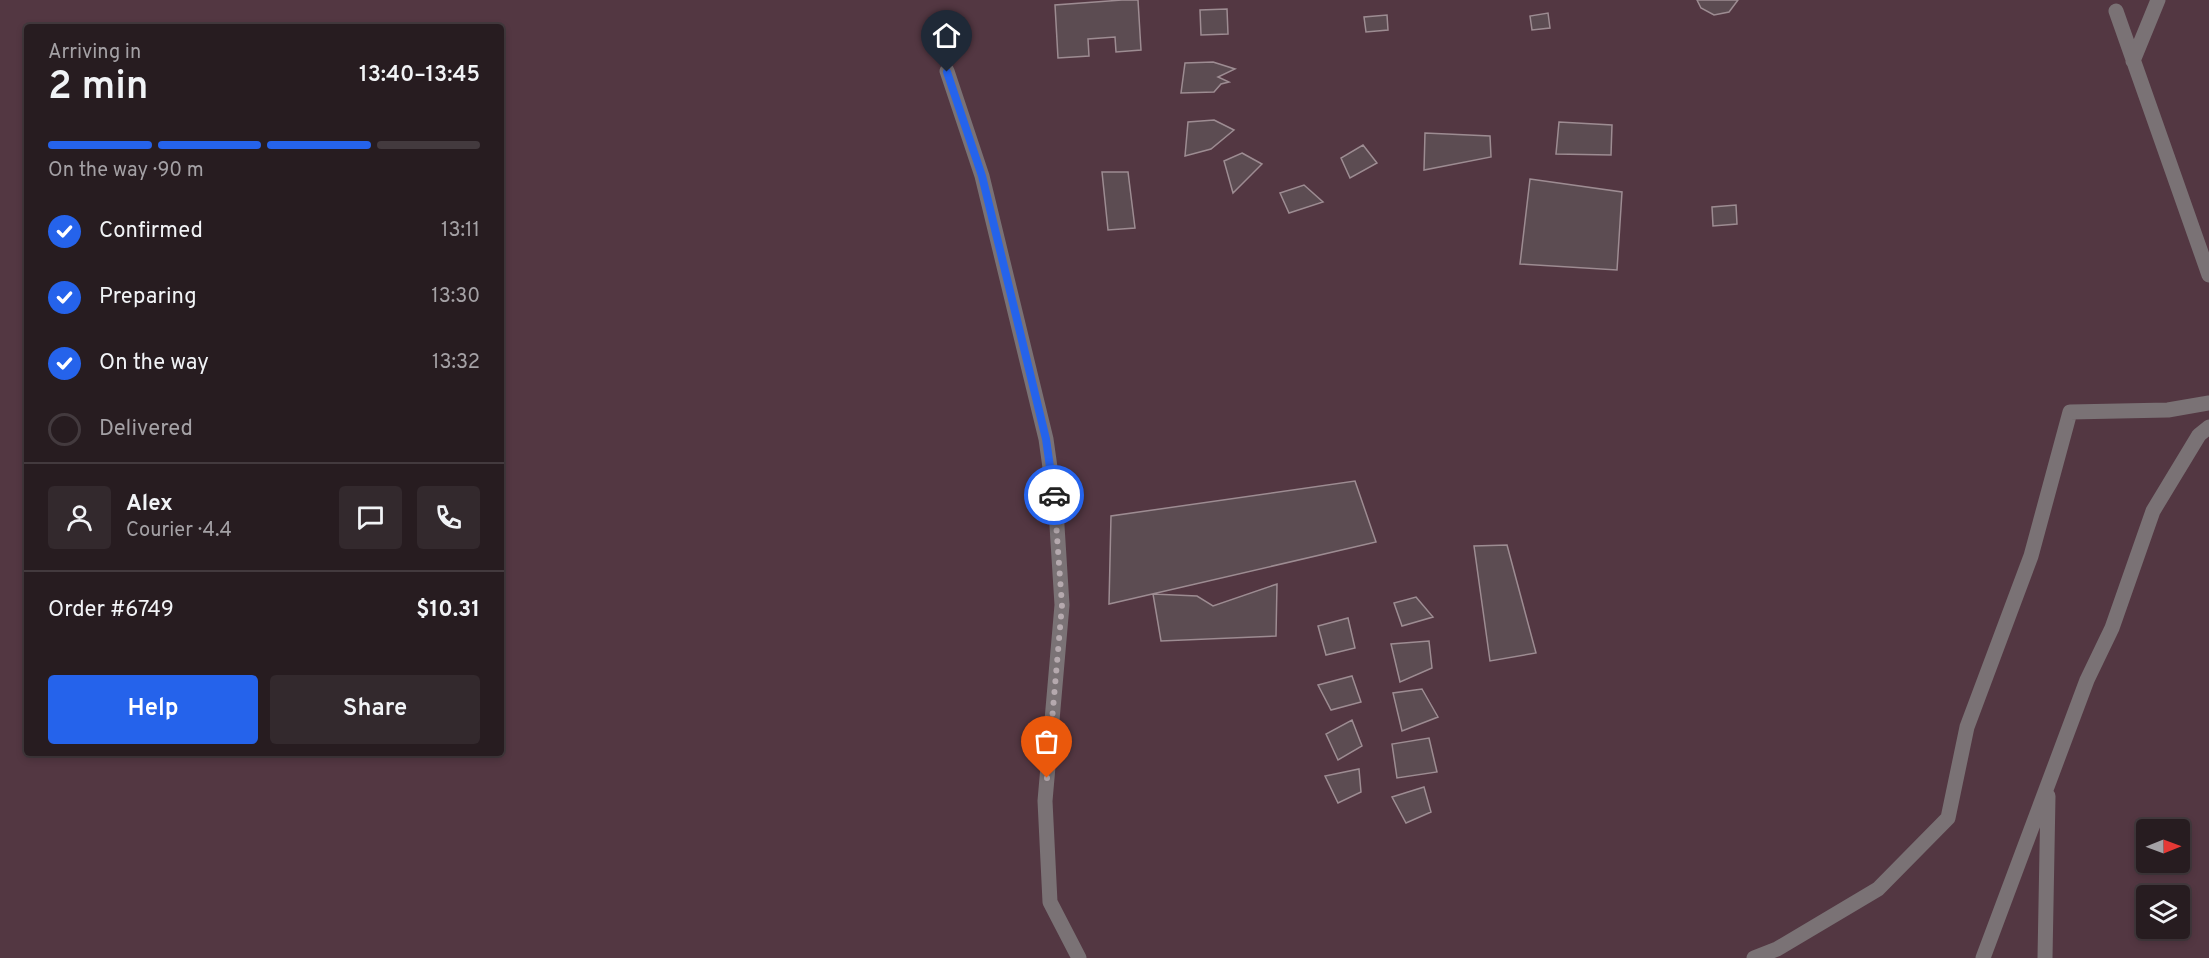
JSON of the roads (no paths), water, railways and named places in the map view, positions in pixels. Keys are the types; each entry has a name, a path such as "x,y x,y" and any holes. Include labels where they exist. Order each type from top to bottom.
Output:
{"street":[{"path":"2133,61 2158,0"},
{"path":"2116,10 2209,275"},
{"path":"947,72 982,176 1046,439 1055,500 1062,605 1045,801 1050,902 1078,958"},
{"path":"1754,958 1777,949 1878,889 1947,818 1967,727 2031,556 2070,412 2168,410 2209,403"},
{"path":"1983,958 2087,680 2112,628 2152,511 2199,435 2209,427"},
{"path":"2045,958 2048,784"}]}
